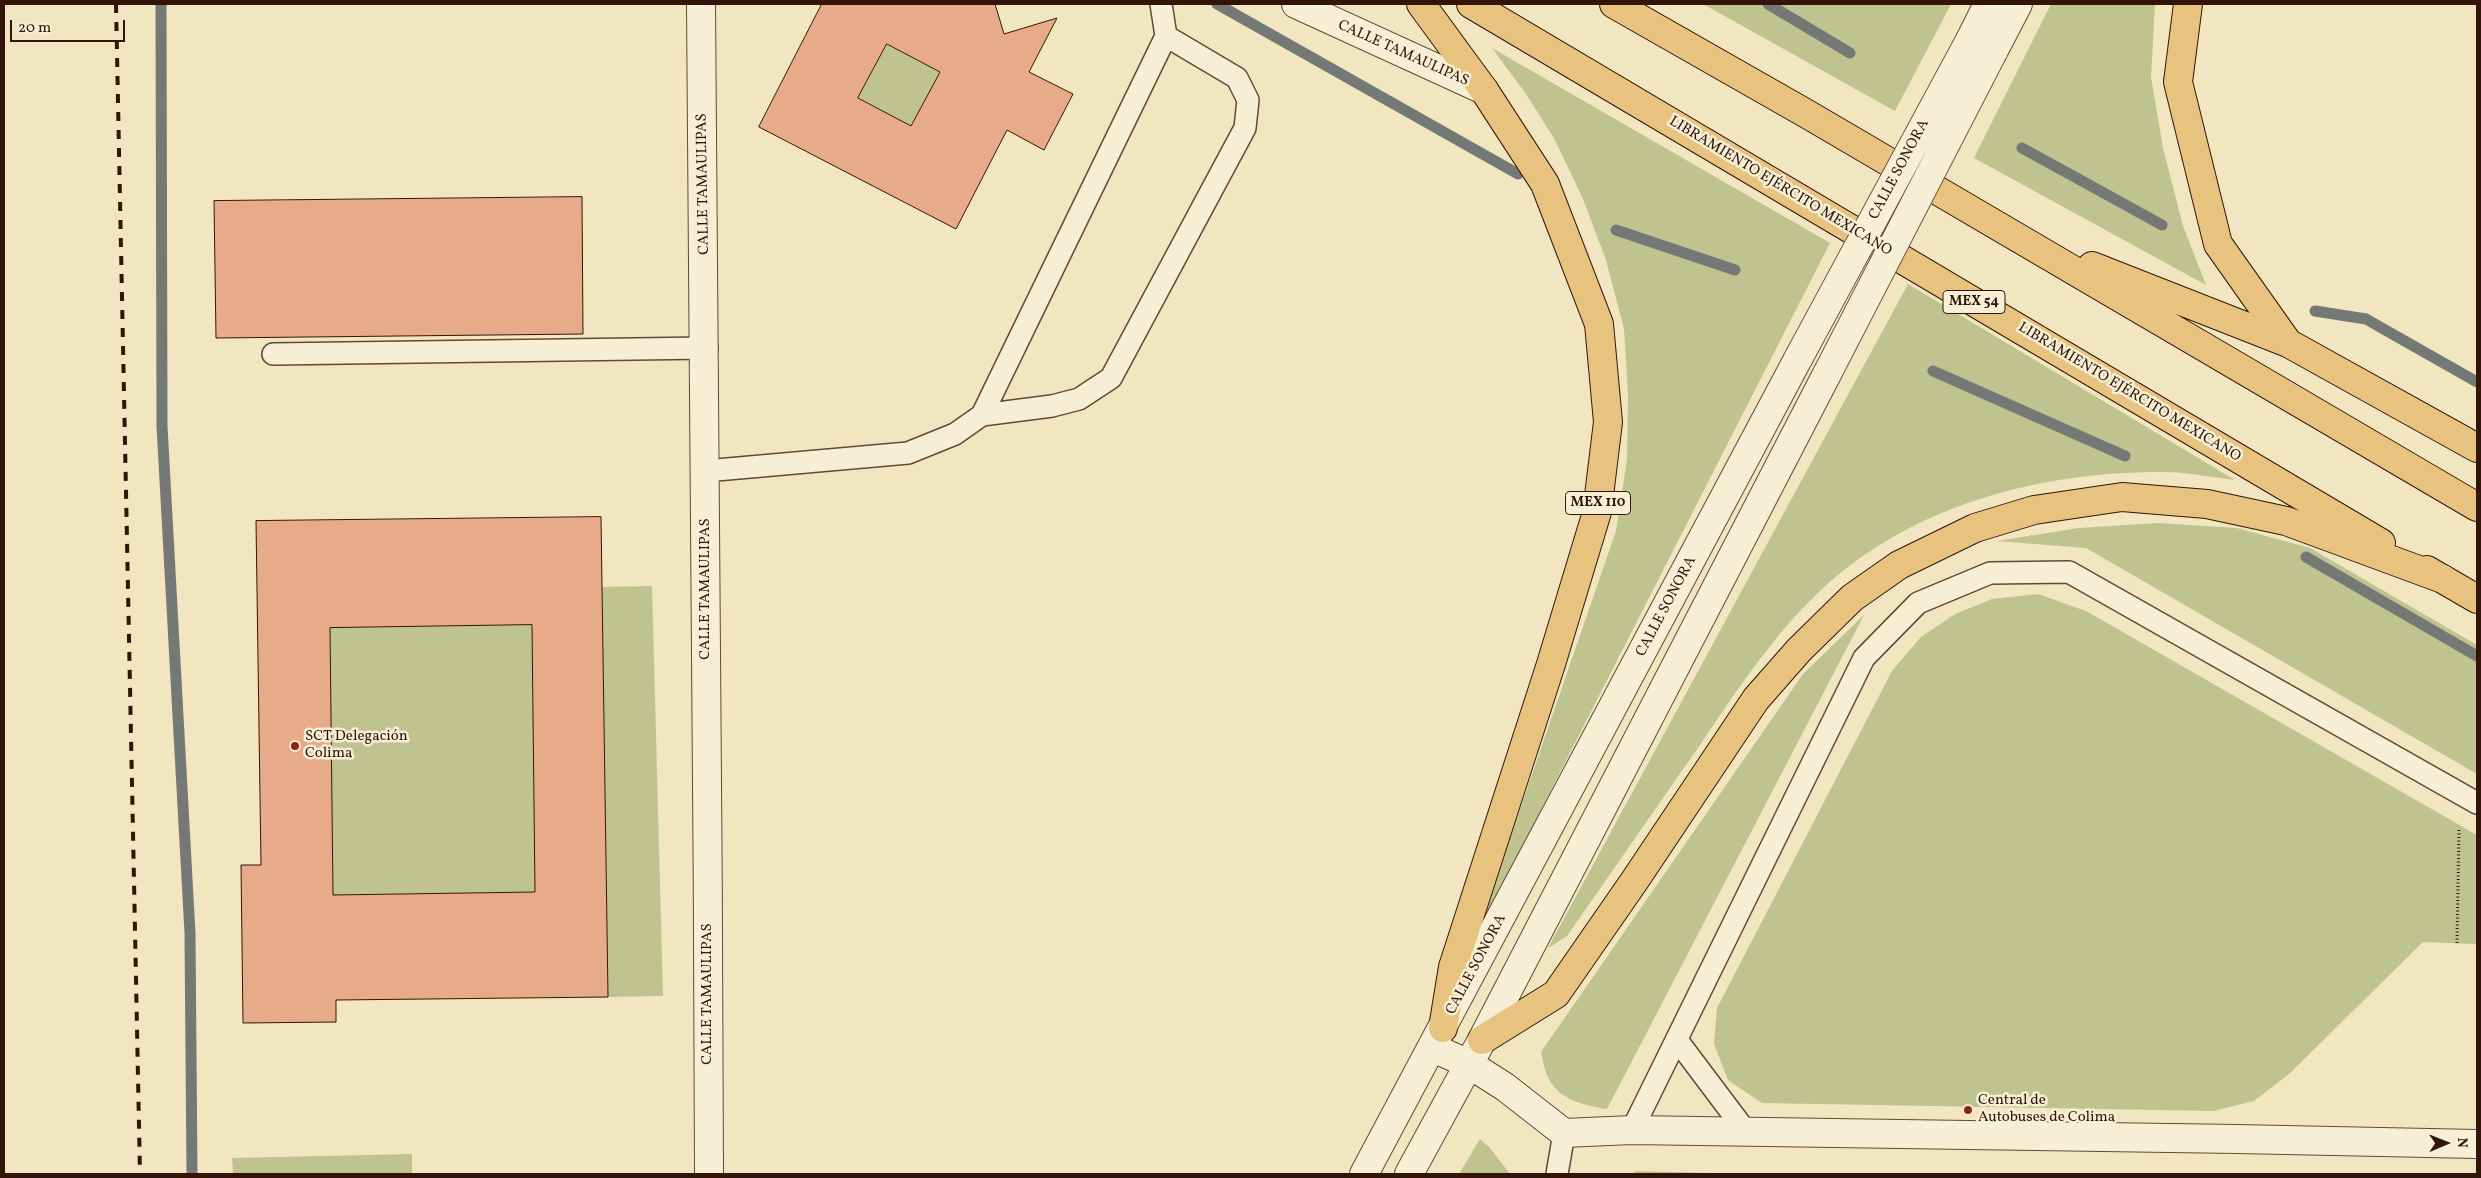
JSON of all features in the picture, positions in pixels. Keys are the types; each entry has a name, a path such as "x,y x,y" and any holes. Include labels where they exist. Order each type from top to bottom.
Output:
{"highway":[{"name":"MEX 110","path":"1421,4 1484,90 1545,184 1599,324 1608,422 1597,512 1453,967 1438,1038"},
{"name":"LIBRAMIENTO EJÉRCITO MEXICANO","path":"1470,4 2477,599"},
{"path":"1614,4 2014,235 2477,507"},
{"path":"2188,4 2178,82 2218,244 2288,342"},
{"path":"2014,235 2288,342 2477,448"},
{"path":"1482,1040 1556,994 1636,880 1756,699 1800,650 1852,598 1899,565 1975,528 2034,510 2122,497 2207,504 2286,521 2442,579"}],"street":[{"name":"CALLE TAMAULIPAS","path":"701,4 707,348 705,471 709,1174"},
{"name":"CALLE TAMAULIPAS","path":"1296,4 1484,90"},
{"path":"1981,46 1988,4"},
{"path":"1981,46 2018,4"},
{"name":"CALLE SONORA","path":"1364,1174 1800,357 1981,46"},
{"name":"CALLE SONORA","path":"1409,1174 1482,1040 1828,372 1981,46"},
{"path":"1438,1038 1469,1064 1505,1087 1564,1133 1632,1130 2477,1144"}],"lane":[{"path":"982,415 1166,36 1161,4"},
{"path":"705,471 908,453 955,434 982,415 1052,406 1079,399 1111,378 1245,128 1248,100 1236,78 1166,36"},
{"path":"273,354 707,348"},
{"path":"1632,1130 1864,658 1918,603 1990,573 2069,572 2477,803"},
{"path":"1677,1040 1747,1133"},
{"path":"1557,1174 1564,1133"}],"path":[{"path":"2456,943 2459,824"}],"green space":[{"path":"1703,4 1951,4 1895,111"},
{"path":"2051,4 2155,4 2151,77 2163,148 2183,226 2206,285 1974,158"},
{"path":"887,44 940,72 911,126 858,98"},
{"path":"1492,48 1830,243 1476,937 1616,531 1627,460 1628,394 1624,329 1606,260 1583,199 1555,140 1526,94"},
{"path":"1908,284 2235,480 2161,472 2069,478 2024,487 1979,499 1936,515 1895,536 1857,561 1821,590 1772,643 1567,936 1548,948"},
{"path":"2159,523 2237,528 2310,548 2477,645 2477,774 2086,548 1997,541 2079,528"},
{"path":"652,586 663,996 608,997 602,587"},
{"path":"2038,594 2086,611 2477,835 2477,944 2423,942 2289,1074 2254,1101 2213,1111 1762,1103 1728,1080 1714,1044 1717,1008 1892,671 1921,637 1955,614 1992,599"},
{"path":"1864,615 1607,1109 1590,1106 1564,1096 1551,1083 1541,1052 1803,674"},
{"path":"532,625 535,892 333,895 330,628"},
{"path":"1480,1139 1490,1148 1510,1174 1459,1174"},
{"path":"412,1154 412,1174 233,1174 232,1158"},
{"path":"1635,1171 1749,1174 1633,1174"}],"building":[{"path":"822,4 995,4 1004,34 1057,18 1029,72 1073,94 1044,150 1007,130 956,229 759,127","holes":["887,44 940,72 911,126 858,98"]},
{"path":"582,197 583,334 216,338 214,201"},
{"name":"SCT Delegación Colima","path":"601,517 608,997 336,1000 336,1022 243,1023 241,865 261,865 256,521","holes":["532,625 535,892 333,895 330,628"]}],"waterway":[{"path":"161,4 162,426 190,933 192,1174"},
{"path":"1217,4 1518,174"},
{"path":"1768,4 1850,53"},
{"path":"2022,148 2162,225"},
{"path":"1616,230 1735,270"},
{"path":"2315,311 2366,319 2477,382"},
{"path":"1933,371 2125,456"},
{"path":"2306,557 2477,656"}],"railway":[{"path":"116,4 140,1174"}],"place":[{"name":"SCT Delegación Colima","path":"295,746"},
{"name":"Central de Autobuses de Colima","path":"1968,1110"}]}
